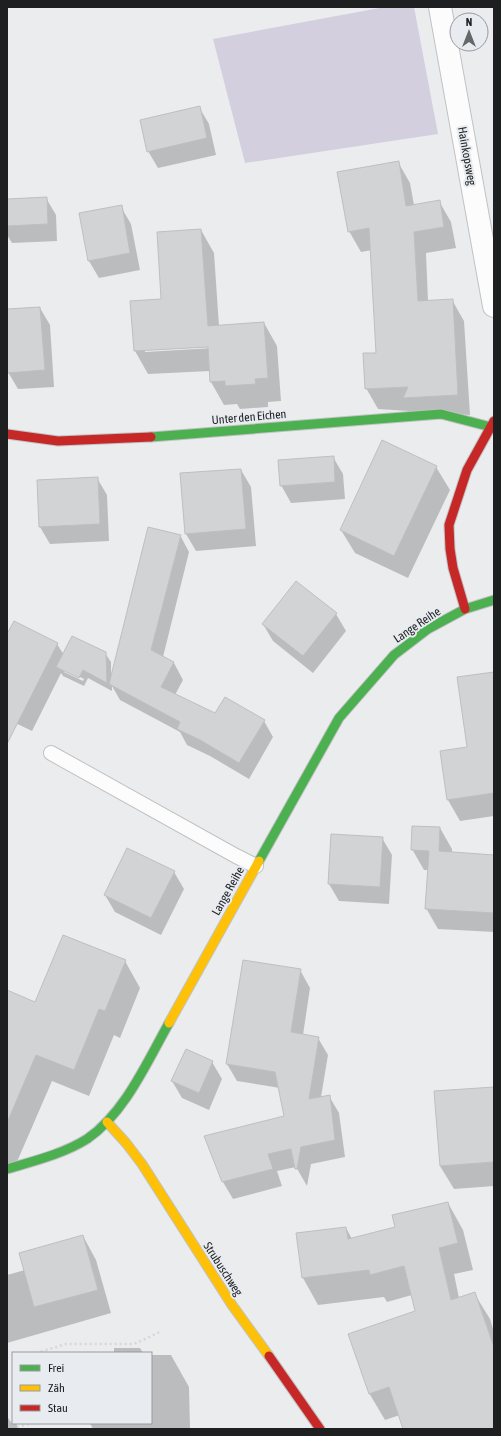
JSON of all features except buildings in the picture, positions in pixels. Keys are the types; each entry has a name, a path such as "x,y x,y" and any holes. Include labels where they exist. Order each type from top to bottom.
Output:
{"street":[{"name":"Hainkopsweg","path":"440,7 494,306"},
{"name":"Unter den Eichen","path":"7,434 58,442 138,438 441,414 492,424"},
{"path":"465,609 453,568 450,549 449,524 466,470 492,424"},
{"name":"Lange Reihe","path":"7,1169 59,1153 84,1141 107,1122 130,1092 339,718 394,655 428,629 465,609 494,600"},
{"name":"Strubuschweg","path":"107,1122 142,1164 232,1305 320,1429"}],"lane":[{"path":"51,753 256,866"}],"path":[{"path":"39,1352 66,1344 134,1344 160,1332"},
{"path":"17,1427 29,1424"}],"shaded area":[{"path":"385,7 414,7 438,134 245,163 213,39"}],"traffic: fast":[{"path":"151,437 441,414 491,427"},
{"path":"259,861 339,718 394,655 428,629 465,609 494,600"},
{"path":"7,1169 48,1157 68,1149 87,1139 101,1128 113,1115 134,1086 169,1023"}],"traffic: slow":[{"path":"169,1023 259,861"},
{"path":"107,1122 142,1164 232,1305 269,1356"}],"traffic: jam":[{"path":"465,609 453,568 450,549 449,525 467,470 494,421"},
{"path":"7,434 58,441 151,437"},
{"path":"269,1356 320,1429"}]}
